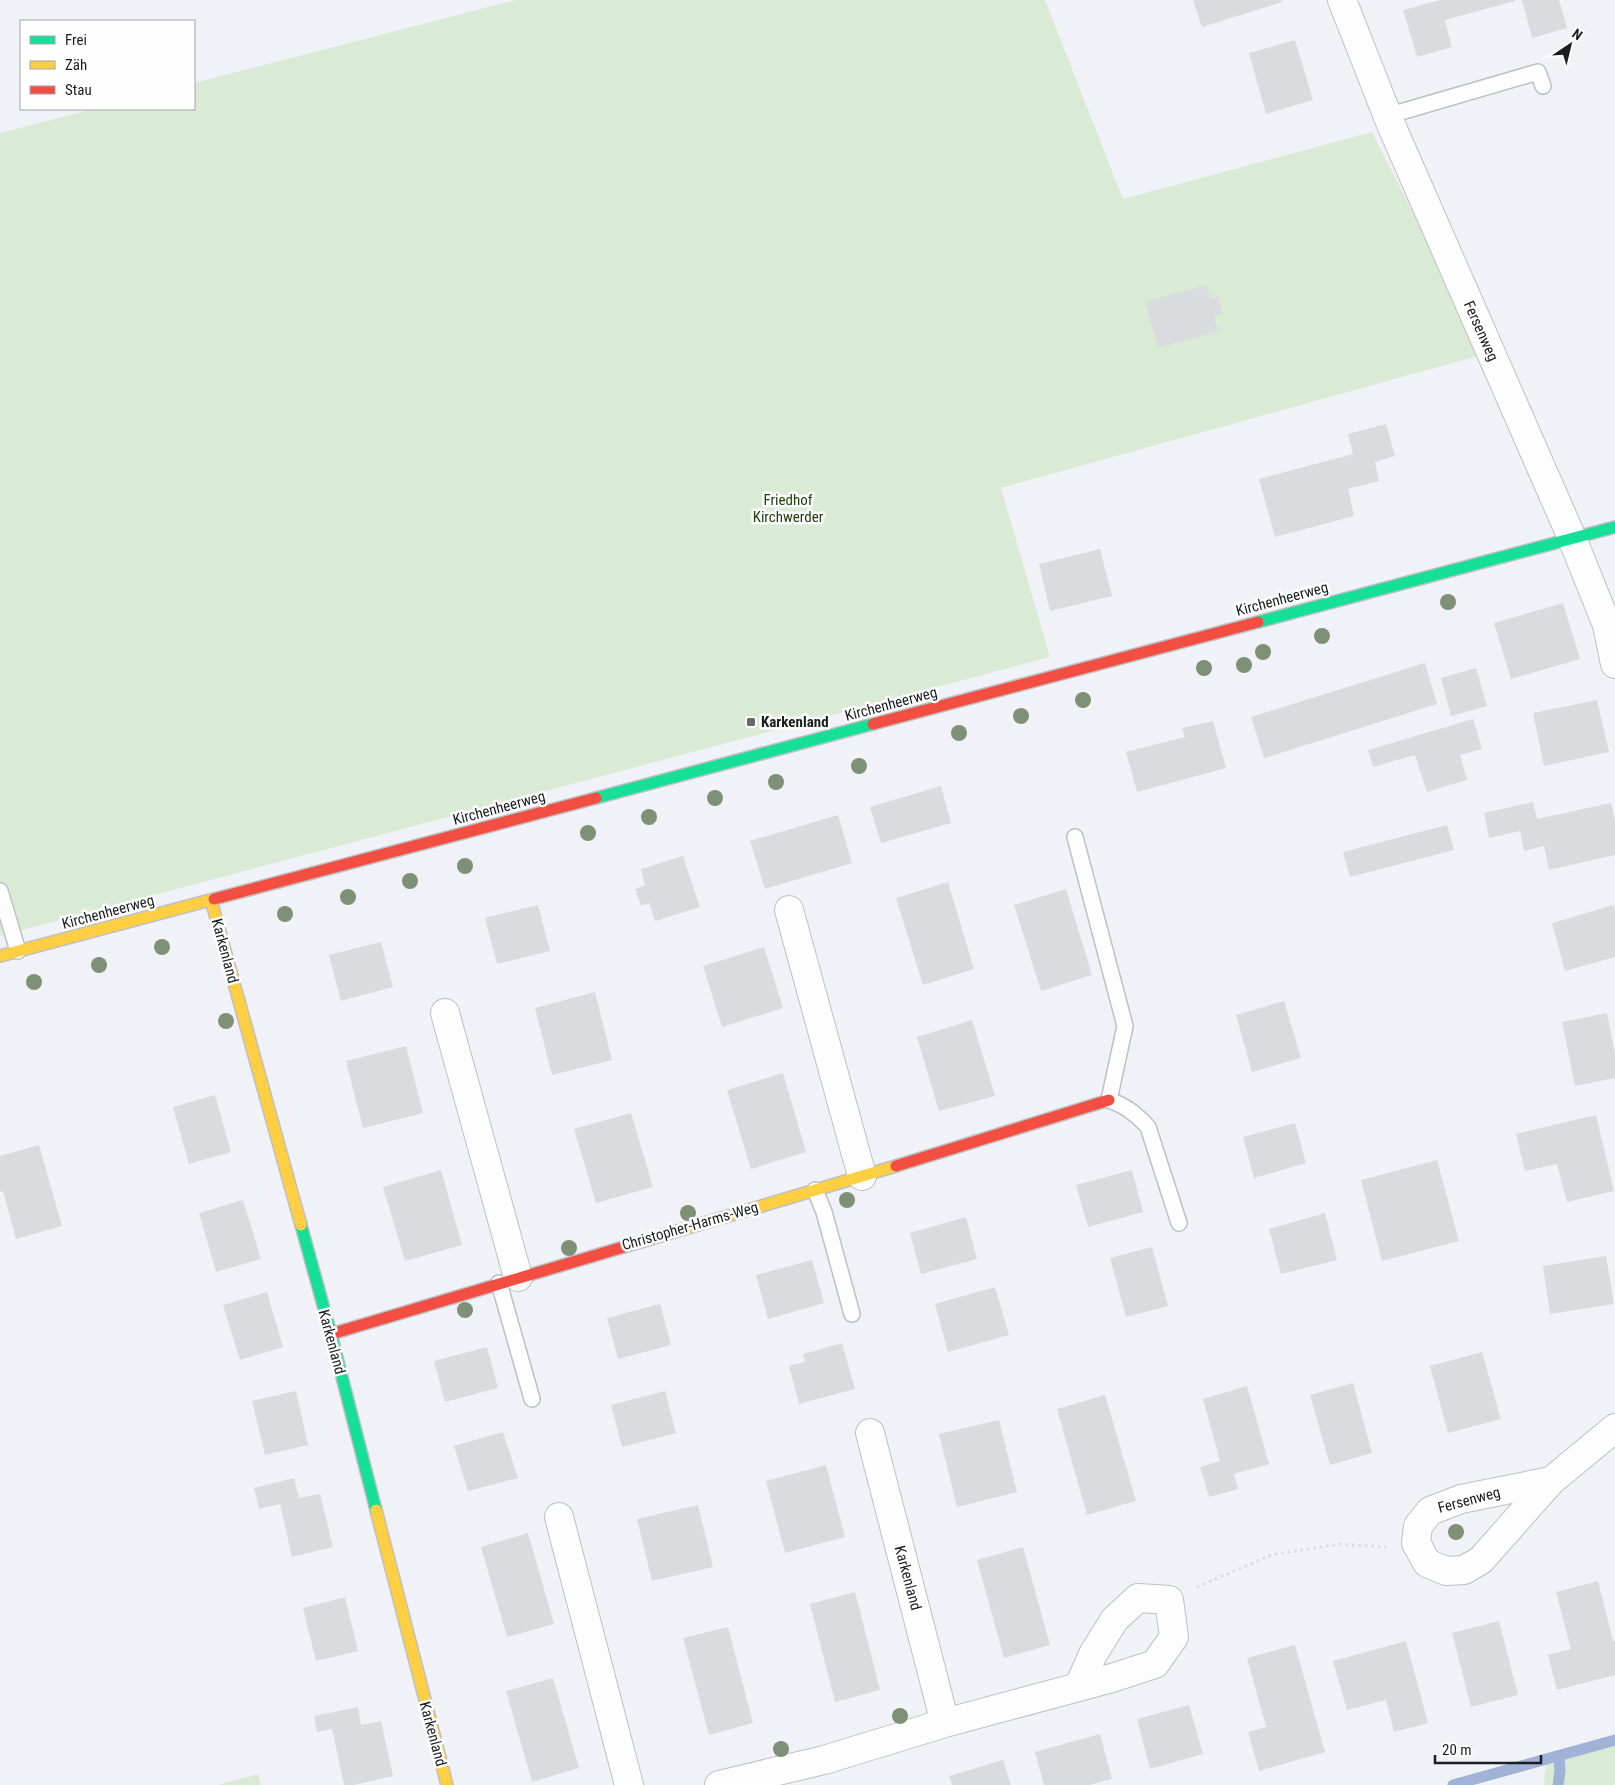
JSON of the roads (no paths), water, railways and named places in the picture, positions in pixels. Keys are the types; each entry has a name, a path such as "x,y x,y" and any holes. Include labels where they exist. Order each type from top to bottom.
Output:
{"street":[{"name":"Fersenweg","path":"1342,0 1387,116 1572,538 1607,625 1615,664"},
{"name":"Kirchenheerweg","path":"0,956 1615,527"},
{"name":"Karkenland","path":"211,900 330,1334 447,1785"},
{"path":"789,910 862,1176"},
{"path":"445,1013 508,1280"},
{"name":"Christopher-Harms-Weg","path":"330,1334 862,1176 1109,1100"},
{"name":"Fersenweg","path":"1550,1481 1461,1499 1430,1511 1418,1526 1416,1543 1427,1563 1446,1571 1464,1570 1481,1560 1550,1481 1615,1428"},
{"name":"Karkenland","path":"870,1433 945,1723"},
{"path":"558,1517 629,1785"},
{"path":"719,1785 824,1760 945,1723 1112,1678 1155,1664 1174,1638 1169,1600 1138,1598 1115,1620 1093,1654 1079,1686"}],"lane":[{"path":"1387,116 1538,72 1543,86"},
{"path":"1075,838 1125,1026 1109,1100 1124,1106 1138,1115 1148,1127 1179,1223"},
{"path":"0,891 18,951"},
{"path":"815,1190 824,1212 852,1314"},
{"path":"508,1280 532,1399"}],"waterway":[{"path":"1453,1785 1615,1740"},
{"path":"1558,1785 1560,1771 1559,1756"}],"place":[{"name":"Karkenland","path":"751,722"}],"park label":[{"name":"Friedhof Kirchwerder","path":"788,508"}]}
